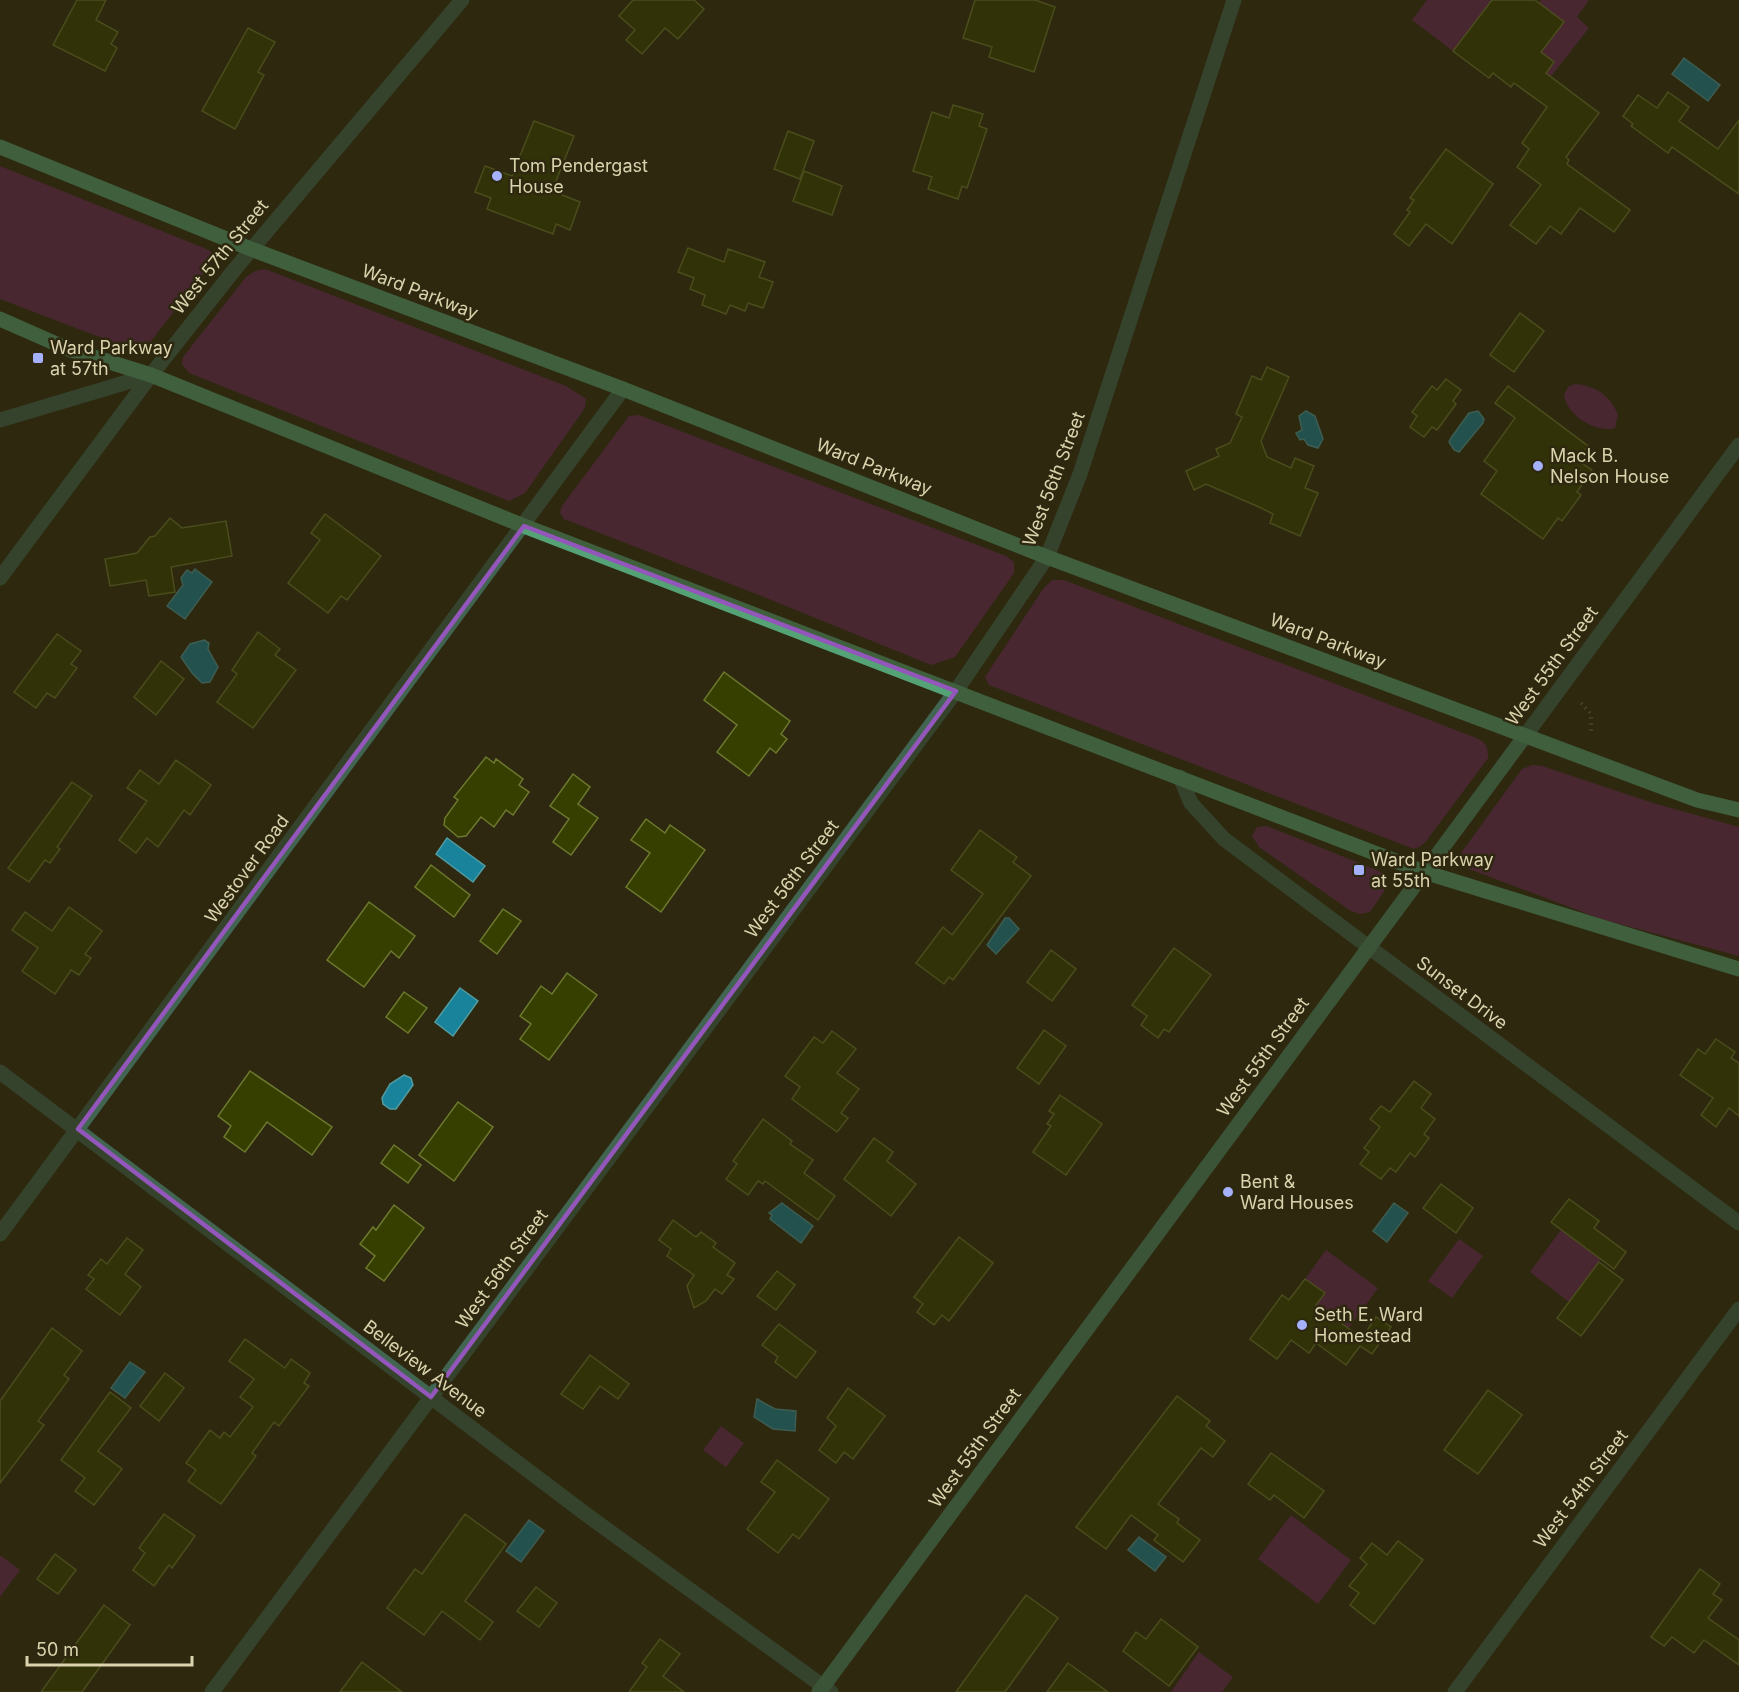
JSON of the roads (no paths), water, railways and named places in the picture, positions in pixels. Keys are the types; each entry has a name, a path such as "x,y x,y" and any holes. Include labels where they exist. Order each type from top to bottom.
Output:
{"main road":[{"name":"Ward Parkway","path":"0,147 251,249 624,389 1047,557 1697,800 1739,810"},
{"path":"0,319 68,349 151,375 524,526 1424,872 1739,969"},
{"name":"West 55th Street","path":"824,1690 1525,736"}],"street":[{"name":"West 57th Street","path":"0,578 151,375 251,249 462,0"},
{"name":"West 56th Street","path":"212,1692 956,691 1047,557 1080,474 1234,0"},
{"path":"0,420 151,375"},
{"name":"Westover Road","path":"0,1234 624,389"},
{"name":"West 55th Street","path":"1525,736 1739,445"},
{"name":"Sunset Drive","path":"1180,777 1191,803 1224,839 1739,1223"},
{"name":"Belleview Avenue","path":"0,1072 78,1129 238,1254 824,1690"},
{"name":"West 54th Street","path":"1455,1692 1739,1309"}],"water":[{"path":"1684,58 1720,85 1708,101 1672,74"},
{"path":"1306,411 1315,416 1323,439 1318,448 1308,445 1304,439 1300,440 1296,433 1302,430 1299,416"},
{"path":"1478,411 1484,419 1483,423 1459,452 1454,450 1449,442 1451,438 1469,413"},
{"path":"195,569 212,582 185,619 167,606 183,585 181,578 187,570 192,573"},
{"path":"204,640 209,643 208,649 218,667 210,682 202,683 181,657 190,644"},
{"path":"447,838 485,866 473,882 436,854"},
{"path":"1005,918 1009,918 1019,929 996,954 987,945"},
{"path":"460,988 478,1001 453,1036 435,1022"},
{"path":"404,1075 411,1078 413,1085 396,1109 390,1109 383,1104 382,1098 390,1084"},
{"path":"782,1203 813,1226 801,1243 770,1219 772,1215 769,1213"},
{"path":"1394,1203 1408,1213 1387,1242 1373,1231"},
{"path":"130,1362 145,1372 125,1398 111,1388"},
{"path":"757,1399 775,1409 796,1411 795,1431 773,1429 754,1417"},
{"path":"529,1520 544,1531 521,1562 506,1551"},
{"path":"1139,1537 1166,1557 1155,1571 1128,1550"}],"place":[{"name":"Tom Pendergast House","path":"497,176"},
{"name":"Ward Parkway at 57th","path":"38,358"},
{"name":"Mack B. Nelson House","path":"1538,466"},
{"name":"Ward Parkway at 55th","path":"1359,870"},
{"name":"Bent & Ward Houses","path":"1228,1192"},
{"name":"Seth E. Ward Homestead","path":"1302,1325"}]}
